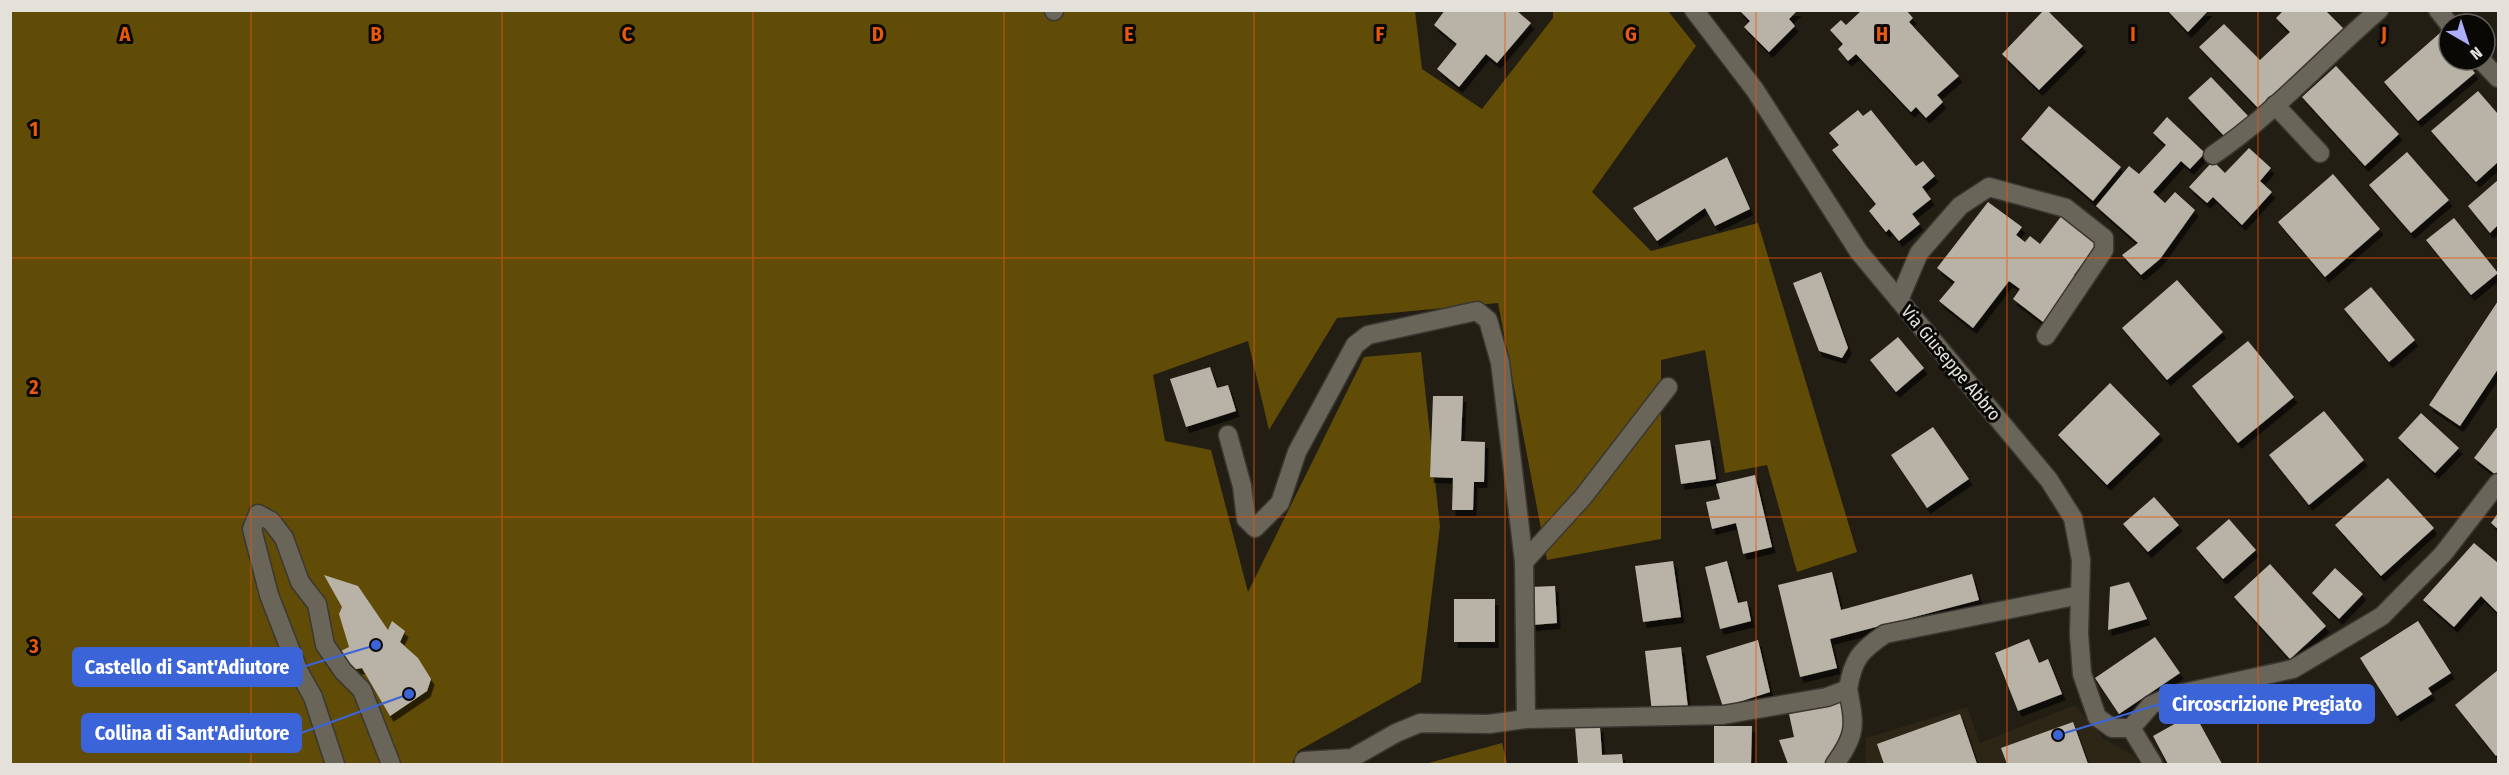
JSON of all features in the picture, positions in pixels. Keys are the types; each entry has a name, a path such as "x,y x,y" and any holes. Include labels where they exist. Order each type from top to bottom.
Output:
{"street":[{"name":"Via Giuseppe Abbro","path":"1694,10 1755,90 1859,252 2049,480 2073,518 2081,560 2082,674 2097,717 2112,728 2131,728"},
{"path":"2213,155 2237,139 2379,10"},
{"path":"2275,105 2320,153"},
{"path":"1899,300 1919,254 1960,206 1989,187 2066,208 2104,238 2104,250 2046,336"},
{"path":"1228,435 1242,486 1246,519 1256,528 1280,502 1298,452 1355,345 1368,335 1477,312 1488,320 1500,362 1524,562 1526,719"},
{"path":"1524,562 1583,497 1668,387"},
{"path":"2153,765 2131,728 2151,705 2174,695 2293,669 2382,616 2443,554 2499,483"},
{"path":"335,765 313,697 299,672 263,576 252,529 258,514 271,521 284,538 300,582 317,604 325,645 343,671 362,690 391,765"},
{"path":"1835,765 1850,743 1854,720 1848,689 1852,666 1865,648 1885,634 2080,595"},
{"path":"1304,760 1352,758 1396,733 1420,723 1489,724 1526,719 1723,715 1827,697 1848,689"}],"shaded area":[{"path":"10,11 1415,11 1422,69 1482,109 1553,18 1553,11 1668,11 1696,46 1592,192 1651,251 1758,223 1857,552 1797,572 1767,465 1725,473 1705,350 1661,360 1661,539 1547,560 1498,303 1337,318 1269,430 1248,341 1153,375 1165,441 1211,450 1248,592 1364,357 1421,352 1440,526 1421,682 1298,751 1292,764 11,764"},
{"path":"2075,705 2104,739 2135,756 2139,764 1865,764 1866,738 1967,707 1980,743"},
{"path":"1502,743 1507,764 1425,764"}],"building":[{"path":"1445,10 1516,10 1531,23 1497,63 1486,54 1459,87 1437,69 1457,44 1434,25"},
{"path":"1739,10 1798,10 1789,19 1795,26 1769,52 1744,27 1750,21"},
{"path":"1862,10 1906,10 1913,18 1909,22 1959,76 1937,95 1943,102 1926,118 1916,107 1911,112 1856,54 1848,61 1838,49 1843,44 1830,30 1841,20 1846,25"},
{"path":"2044,10 2047,10 2083,46 2039,90 2002,54"},
{"path":"2167,10 2209,10 2188,32"},
{"path":"2284,10 2325,10 2344,29 2260,110 2199,47 2224,24 2260,60 2290,32 2276,18"},
{"path":"2437,36 2437,72 2475,73 2418,121 2384,82"},
{"path":"2336,66 2399,134 2365,166 2302,97"},
{"path":"2211,77 2250,118 2227,139 2188,98"},
{"path":"2478,91 2498,114 2498,162 2476,182 2431,131"},
{"path":"2049,106 2121,167 2093,201 2021,139"},
{"path":"1858,110 1863,116 1871,110 1916,166 1923,161 1935,176 1922,187 1931,199 1912,214 1920,224 1899,241 1889,229 1886,232 1869,211 1876,204 1832,150 1839,145 1829,133"},
{"path":"2167,117 2205,153 2190,169 2181,161 2153,192 2165,203 2175,192 2195,210 2160,259 2141,275 2122,255 2138,243 2096,206 2129,166 2139,174 2166,145 2153,133"},
{"path":"2249,148 2271,168 2260,181 2272,192 2242,225 2213,197 2207,203 2189,187 2213,161 2225,173"},
{"path":"2407,152 2449,200 2411,233 2369,185"},
{"path":"1727,157 1750,209 1715,226 1705,208 1657,241 1633,208"},
{"path":"2333,174 2380,229 2325,277 2278,222"},
{"path":"2498,180 2498,225 2490,233 2468,206"},
{"path":"1988,202 2022,227 2016,235 2025,242 2030,236 2040,244 2063,214 2099,242 2074,275 2082,281 2047,325 2013,299 2020,289 2009,281 1973,328 1939,301 1955,282 1937,268"},
{"path":"2454,218 2498,273 2471,295 2426,240"},
{"path":"1821,272 1848,348 1842,358 1819,351 1793,283"},
{"path":"2177,280 2223,332 2167,380 2122,328"},
{"path":"2371,287 2415,340 2389,362 2344,309"},
{"path":"2498,301 2498,369 2460,426 2429,405"},
{"path":"1898,337 1924,368 1896,392 1870,360"},
{"path":"2248,341 2294,397 2238,443 2192,386"},
{"path":"1210,367 1217,388 1228,385 1236,411 1186,427 1170,379"},
{"path":"2110,383 2160,434 2107,485 2058,435"},
{"path":"1433,396 1463,396 1461,441 1485,442 1484,482 1474,482 1473,510 1452,510 1453,478 1430,477"},
{"path":"2324,411 2364,460 2309,505 2269,455"},
{"path":"2421,413 2459,448 2435,473 2398,438"},
{"path":"2498,426 2498,471 2496,475 2474,458"},
{"path":"1933,427 1969,479 1927,508 1891,455"},
{"path":"1710,440 1716,479 1681,484 1675,445"},
{"path":"1755,475 1772,547 1743,554 1736,523 1712,529 1706,502 1720,499 1716,484"},
{"path":"2388,478 2434,528 2381,576 2335,525"},
{"path":"2154,497 2179,525 2148,552 2123,524"},
{"path":"2498,513 2498,529 2491,523"},
{"path":"2229,519 2256,550 2223,579 2196,548"},
{"path":"2474,543 2498,563 2498,613 2481,596 2454,627 2423,600"},
{"path":"1673,561 1681,617 1643,622 1635,566"},
{"path":"1727,561 1738,603 1747,601 1751,621 1720,629 1705,567"},
{"path":"2270,564 2326,626 2290,659 2234,597"},
{"path":"2335,568 2363,594 2339,619 2312,593"},
{"path":"1832,572 1841,610 1972,574 1979,600 1830,639 1837,668 1800,677 1778,585"},
{"path":"324,575 358,586 388,630 392,621 405,631 400,642 418,658 431,679 427,691 390,716 362,668 350,670 341,651 349,647 339,614 342,607"},
{"path":"2129,582 2147,619 2108,630 2110,587"},
{"path":"1555,586 1557,623 1532,625 1529,587"},
{"path":"1454,599 1495,599 1495,642 1454,642"},
{"path":"2418,621 2451,673 2428,688 2432,694 2397,716 2360,658"},
{"path":"2155,637 2180,673 2119,714 2095,678"},
{"path":"2029,639 2039,663 2048,659 2062,694 2018,711 1995,653"},
{"path":"1758,640 1770,692 1723,707 1706,656"},
{"path":"1681,647 1688,708 1652,712 1645,651"},
{"path":"2498,670 2498,754 2496,756 2455,705"},
{"path":"1843,697 1850,720 1829,764 1788,764 1779,740 1794,737 1789,714"},
{"path":"2194,713 2222,764 2168,764 2153,736"},
{"path":"1960,714 1977,764 1884,764 1877,744"},
{"path":"2073,722 2088,764 2007,764 2001,748"},
{"path":"1600,726 1602,755 1622,754 1623,764 1578,764 1575,727"},
{"path":"1714,726 1752,726 1751,764 1714,764"}],"place":[{"name":"Castello di Sant'Adiutore","path":"376,645"},
{"name":"Collina di Sant'Adiutore","path":"409,694"},
{"name":"Circoscrizione Pregiato","path":"2058,735"}]}
